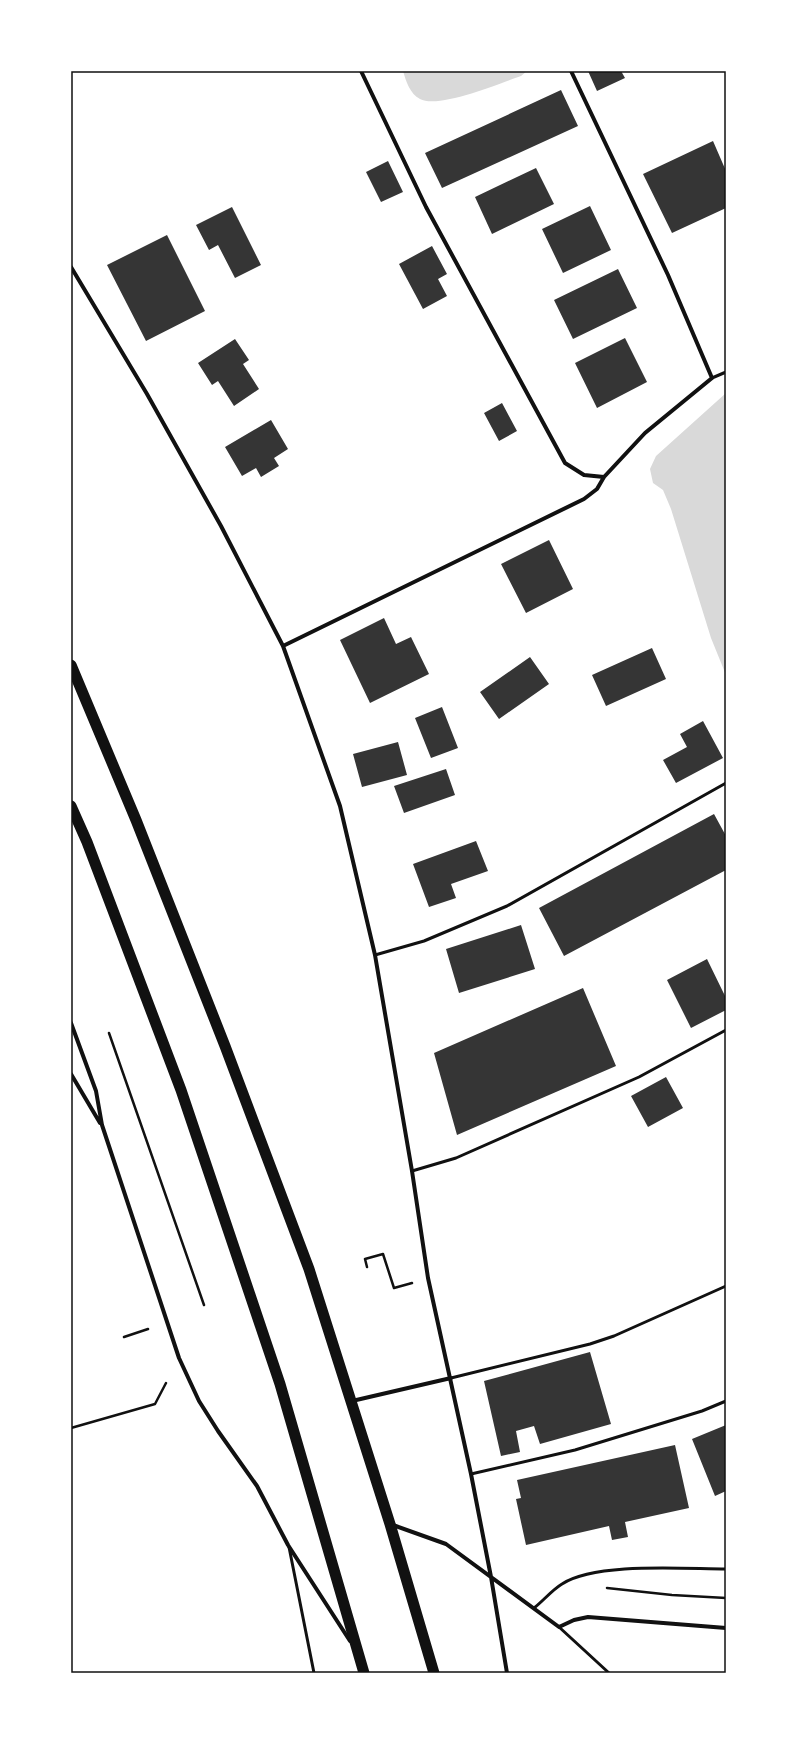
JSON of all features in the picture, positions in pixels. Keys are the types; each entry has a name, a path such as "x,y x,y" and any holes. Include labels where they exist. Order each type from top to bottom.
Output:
{"highway":[{"path":"71,666 136,820 225,1046 309,1269 352,1401 434,1673"},
{"path":"71,806 87,842 184,1097 280,1384 364,1673"}],"street":[{"path":"361,71 426,207 565,463 584,475 604,477"},
{"path":"284,646 584,499 597,489 604,477 645,433 712,378 668,275 572,71"},
{"path":"71,267 147,394 217,519 284,646 340,806 375,955 412,1171 428,1278 451,1378 491,1577 507,1673"},
{"path":"71,1023 96,1091 102,1125 179,1358 199,1401 218,1431 257,1486 288,1545 359,1654"},
{"path":"71,1074 102,1125"},
{"path":"352,1401 451,1378"},
{"path":"390,1524 446,1544 559,1627 574,1620 588,1617 726,1628"}],"lane":[{"path":"712,378 726,372"},
{"path":"375,955 424,941 507,906 726,783"},
{"path":"412,1171 456,1158 639,1077 726,1030"},
{"path":"451,1378 590,1344 614,1336 726,1286"},
{"path":"470,1474 575,1450 702,1411 726,1401"},
{"path":"288,1545 314,1673"},
{"path":"534,1608 562,1584 582,1576 618,1569 726,1569"},
{"path":"559,1627 609,1673"}],"path":[{"path":"109,1033 204,1305"},
{"path":"367,1267 365,1259 383,1254 394,1288 428,1278"},
{"path":"124,1337 148,1329"},
{"path":"71,1428 155,1404 166,1383"},
{"path":"601,1588 672,1595 726,1598"}],"shaded area":[{"path":"403,71 527,71 521,76 470,94 441,101 429,101 420,99 411,91"},
{"path":"726,393 726,675 711,638 671,509 663,490 653,483 650,469 656,456"}],"building":[{"path":"588,71 621,71 625,78 597,91"},
{"path":"561,90 578,126 442,188 425,153"},
{"path":"713,141 726,171 726,208 672,233 643,174"},
{"path":"388,161 403,192 381,202 366,172"},
{"path":"536,168 554,204 492,234 475,197"},
{"path":"590,206 611,250 563,273 542,229"},
{"path":"232,207 261,265 235,278 218,245 209,250 196,225"},
{"path":"167,235 205,311 146,341 107,265"},
{"path":"432,246 447,274 438,279 447,296 423,309 399,264"},
{"path":"618,269 637,308 573,339 554,300"},
{"path":"625,338 647,382 597,408 575,363"},
{"path":"235,339 249,360 243,364 259,389 234,406 218,381 212,385 198,363"},
{"path":"502,403 517,431 499,441 484,413"},
{"path":"271,420 288,449 274,458 279,466 261,477 256,468 242,476 225,447"},
{"path":"549,540 573,589 526,613 501,564"},
{"path":"384,618 396,644 411,637 429,674 370,703 340,640"},
{"path":"652,648 666,679 606,706 592,675"},
{"path":"530,657 549,684 499,719 480,692"},
{"path":"442,707 458,748 431,758 415,718"},
{"path":"703,721 723,758 676,783 663,760 687,747 680,734"},
{"path":"398,742 407,775 362,787 353,754"},
{"path":"446,769 455,795 404,813 394,786"},
{"path":"714,814 726,836 726,870 564,956 539,908"},
{"path":"476,841 488,871 451,884 456,898 429,907 413,864"},
{"path":"521,925 535,969 459,993 446,949"},
{"path":"707,959 726,998 726,1010 691,1028 667,980"},
{"path":"583,988 616,1066 457,1135 434,1053"},
{"path":"666,1077 683,1108 648,1127 631,1096"},
{"path":"590,1352 611,1424 540,1444 534,1426 516,1431 520,1452 501,1456 484,1381"},
{"path":"726,1425 726,1491 715,1496 692,1439"},
{"path":"675,1445 689,1508 625,1522 628,1537 612,1540 609,1526 526,1545 516,1499 521,1498 517,1480"}]}
